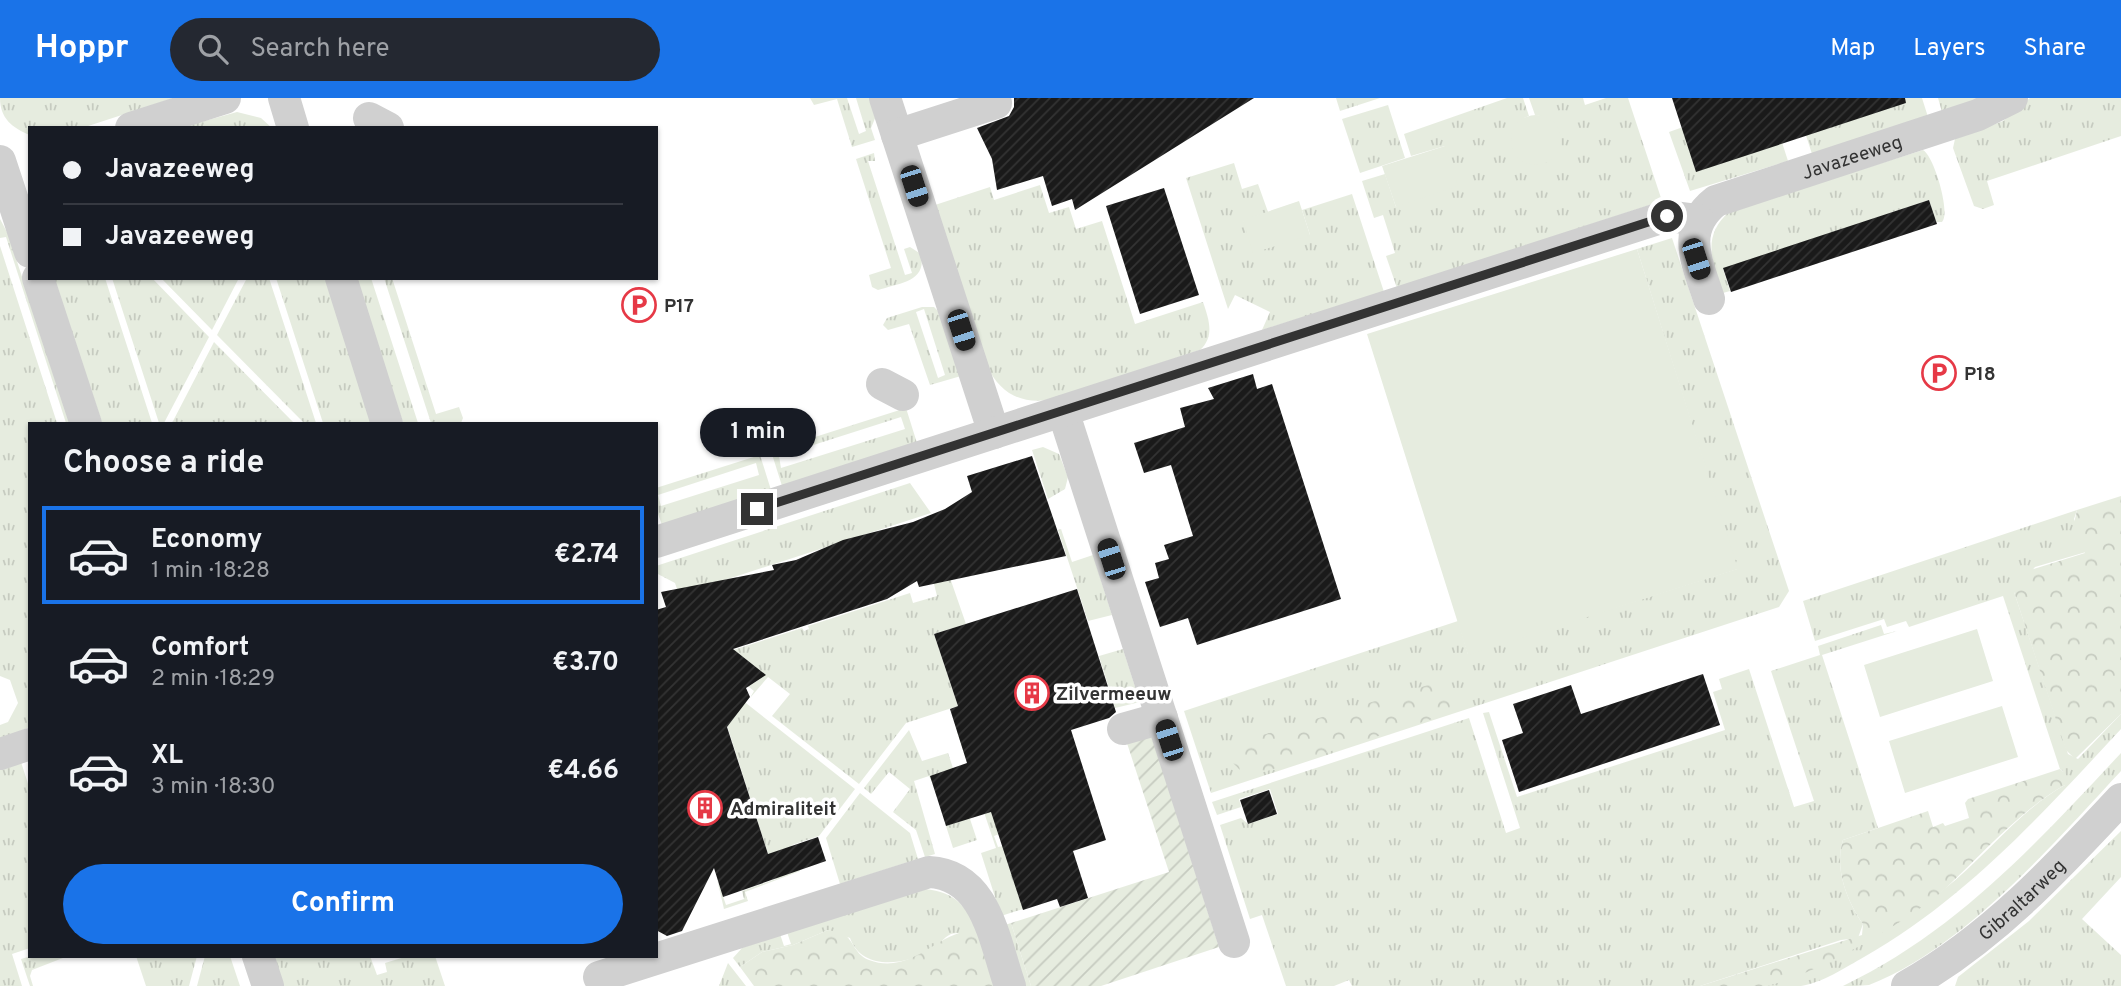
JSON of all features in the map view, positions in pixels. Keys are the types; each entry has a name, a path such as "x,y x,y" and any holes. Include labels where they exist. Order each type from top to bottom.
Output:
{"street":[{"path":"137,126 225,98"},
{"path":"284,98 299,126"},
{"path":"885,98 969,380 994,433"},
{"name":"Javazeeweg","path":"1698,220 1705,209 1727,196 1978,115 2012,98"},
{"path":"897,135 996,103"},
{"path":"8,165 28,244"},
{"path":"658,541 1667,216 1698,220 1692,246 1709,299"},
{"path":"39,280 85,422"},
{"path":"342,280 386,422"},
{"path":"1063,411 1234,942"},
{"path":"1123,729 1162,718"},
{"path":"0,754 28,745"},
{"name":"Gibraltarweg","path":"1907,986 1968,947 2011,911 2063,862 2121,799"},
{"path":"599,977 644,975 929,872 955,877 976,896 984,909 1010,986"},
{"path":"259,958 268,986"}],"green space":[{"path":"0,98 174,98 88,126 28,126 28,134 8,121"},
{"path":"810,98 847,98 859,134 866,131 856,98 871,98 876,116 871,128 875,140 852,147 837,99 814,105"},
{"path":"1336,98 1380,98 1340,111"},
{"path":"1507,98 1523,98 1529,116 1524,118 1540,115 1535,115 1529,98 1583,98 1585,105 1606,98 1628,98 1662,201 1397,288 1386,256 1395,253 1383,215 1374,218 1362,181 1385,174 1396,207 1445,146 1411,156 1404,134"},
{"path":"1851,98 1922,98 1928,117 1812,154 1801,120"},
{"path":"1938,98 1983,98 1942,112"},
{"path":"2030,98 2121,98 2121,136 1987,181 1994,205 1983,209 1974,206 1953,148 1955,139 2003,121"},
{"path":"1388,105 1405,158 1360,173 1342,119"},
{"path":"237,112 261,118 270,126 186,126"},
{"path":"1536,115 1554,122 1561,140 1554,158 1536,165 1518,158 1511,140 1518,122"},
{"path":"1683,127 1778,130 1788,161 1690,191 1669,132"},
{"path":"1445,146 1458,186 1396,207 1382,166"},
{"path":"1923,150 1932,163 1940,185 1944,208 1942,222 1936,222 1929,200 1723,269 1730,291 1723,293 1715,271 1712,240 1721,220 1730,211"},
{"path":"874,153 875,161 868,161 905,275 912,273 904,249 910,247 921,254 922,263 916,276 910,280 878,290 872,287 869,275 891,268 856,159"},
{"path":"1234,163 1242,189 1258,184 1268,212 1243,221 1310,235 1302,210 1352,194 1384,292 1262,330 1270,312 1235,295 1228,309 1186,178"},
{"path":"1040,185 1049,213 1069,207 1076,229 1102,221 1135,324 1203,302 1209,321 1209,333 1200,350 1049,400 1020,398 998,383 987,366 935,205 990,187 994,200"},
{"path":"1299,201 1310,235 1253,253 1243,220"},
{"path":"0,219 8,234 70,422 66,422 6,237 0,238"},
{"path":"1672,238 1789,591 1779,607 1211,793 1184,711 1458,621 1468,654 1737,569 1637,249"},
{"path":"0,246 57,422 28,422 28,728 0,739 0,725 8,722 18,703 10,680 0,676"},
{"path":"1637,249 1738,569 1468,655 1367,334"},
{"path":"55,280 106,280 152,422 102,422"},
{"path":"113,280 154,280 209,337 165,422 159,422"},
{"path":"163,280 238,280 212,330"},
{"path":"246,280 270,280 316,422 303,422 217,335"},
{"path":"277,280 326,280 372,422 323,422"},
{"path":"357,280 372,280 418,422 403,422"},
{"path":"385,280 393,280 436,414 459,407 463,418 461,422 431,422"},
{"path":"922,307 934,307 938,311 961,376 930,385 909,324 888,330 883,325 887,318","holes":["924,309 945,375 938,378 916,312"]},
{"path":"214,342 293,422 173,422"},
{"path":"906,408 917,443 782,486 771,451","holes":["901,417 905,429 781,468 779,456"]},
{"path":"1043,447 1059,454 1068,477 1065,489 1048,499 1032,450"},
{"path":"760,455 771,490 662,525 658,514 658,495 658,487","holes":["756,463 759,475 661,506 658,495"]},
{"path":"910,483 931,513 679,595 675,583 658,574 658,565"},
{"path":"2121,496 2121,714 2075,759 2066,750 2014,592 2014,575 2085,553 2073,528 2077,510"},
{"path":"2077,510 2074,519 2086,552 2035,567 2014,592 2068,754 2078,759 2121,714 2121,729 2032,823 1936,909 1864,957 1825,978 1801,986 1764,986 1835,956 1901,920 1958,877 2032,808 2065,785 2063,771 2060,769 2003,596 1909,627 1906,621 1887,627 1884,619 1815,641 1803,601"},
{"path":"1061,529 1072,562 1093,555 1112,615 1088,621 1058,530"},
{"path":"949,575 966,624 934,634 958,706 906,723 859,784 772,716 790,694 768,677 750,698 754,691 740,680 699,661 802,628 804,631 809,629 808,626 910,593 913,603 937,596 933,580"},
{"path":"1881,625 1884,634 1897,631 1822,655 1878,828 1843,840 1841,851 1844,884 1863,924 1858,938 1841,940 1700,986 1352,986 1349,980 1334,986 1286,986 1262,915 1250,919 1220,825 1241,818 1248,824 1278,814 1270,789 1239,799 1241,807 1217,815 1212,802 1469,718 1506,833 1520,828 1483,713 1489,712 1517,797 1725,730 1713,692 1722,689 1719,679 1749,669 1794,807 1814,801 1771,671 1820,655 1818,646"},
{"path":"1977,629 1993,681 1880,717 1864,665"},
{"path":"1123,649 1140,702 1115,708 1099,656"},
{"path":"718,681 855,789 819,836 792,845 800,871 745,892 748,901 724,909 717,879 726,905 744,899 742,891 776,879 715,688"},
{"path":"1438,682 1451,689 1454,697 1449,712 1442,716 1251,776 1244,774 1233,763 1235,748 1246,740"},
{"path":"2002,706 2018,757 1905,793 1889,741"},
{"path":"1149,727 1219,947 1101,986 1031,986 1011,923 1169,872 1124,734"},
{"path":"965,729 999,834 994,836 998,847 1003,846 1023,909 1001,916 981,853 996,848 957,732"},
{"path":"909,730 922,761 948,753 977,840 953,848 946,826 961,821 947,777 932,782 929,776 914,781 935,854 925,857 916,830 893,812 910,789 889,772 871,794 864,788"},
{"path":"2121,753 2121,771 2037,861 1972,920 1939,946 1904,968 1869,985 1843,986 1922,939 1993,883 2058,820"},
{"path":"21,762 28,784 28,949 12,954 22,986 0,986 0,769"},
{"path":"2060,769 2066,774 2065,785 2018,819 1947,887 1887,930 1834,960 1785,981 1765,986 1700,986 1862,935 1863,924 1847,895 1841,873 1843,840 1928,811 1933,827 1943,823 1945,826 1969,818 1965,803 1968,799"},
{"path":"860,793 910,833 918,859 840,884 826,838"},
{"path":"2121,831 2121,877 2082,919 2121,955 2121,986 1955,986 1958,977 2029,921"},
{"path":"925,889 953,897 959,902 979,934 951,934 930,951 896,962 864,956 850,938 828,930 793,945 762,952 740,967 733,958 742,948 780,934 784,946 791,944 787,932"},
{"path":"1011,923 1031,986 1024,986 1005,925"},
{"path":"828,930 843,933 864,958 886,963 901,962 916,956 954,935 967,932 979,934 995,986 754,986 740,967 762,952 793,945"},
{"path":"63,958 32,970 30,976 33,986 30,986 21,959"},
{"path":"137,958 196,958 189,986 146,986"},
{"path":"204,958 231,958 240,986 197,986"},
{"path":"274,958 371,958 377,975 387,972 385,963 401,958 436,958 445,986 283,986"},
{"path":"728,963 746,986 719,986"}],"building":[{"path":"1014,98 1254,98 1075,210 1072,199 1052,206 1043,176 997,190 992,159 977,128 1009,116 1014,107"},
{"path":"1672,98 1905,98 1906,103 1696,172"},
{"path":"1164,188 1199,295 1140,314 1106,206"},
{"path":"1929,200 1937,224 1731,292 1723,268"},
{"path":"1253,374 1257,389 1272,384 1341,599 1197,645 1188,618 1160,627 1145,582 1159,578 1155,563 1169,559 1164,545 1193,536 1171,465 1144,473 1134,443 1185,427 1180,408 1214,399 1208,388"},
{"path":"1032,456 1066,556 919,587 917,581 887,599 733,649 766,675 746,688 750,697 727,727 768,854 818,837 826,861 723,897 714,868 682,931 667,936 658,931 658,609 666,607 661,592 774,570 772,565 796,560 843,540 913,522 945,509 972,492 967,476"},
{"path":"1077,589 1116,712 1109,718 1071,730 1106,840 1073,851 1088,898 1060,907 1057,899 1023,910 991,812 946,826 930,776 967,763 950,709 958,706 934,634"},
{"path":"1703,674 1720,725 1519,792 1502,740 1523,733 1513,704 1571,685 1581,714"},
{"path":"1269,790 1277,814 1248,824 1240,800"}],"place":[{"name":"P17","path":"639,305"},
{"name":"P18","path":"1939,373"},
{"name":"Zilvermeeuw","path":"1032,693"},
{"name":"Admiraliteit","path":"705,808"}],"route":[{"path":"757,509 1667,216"}]}
